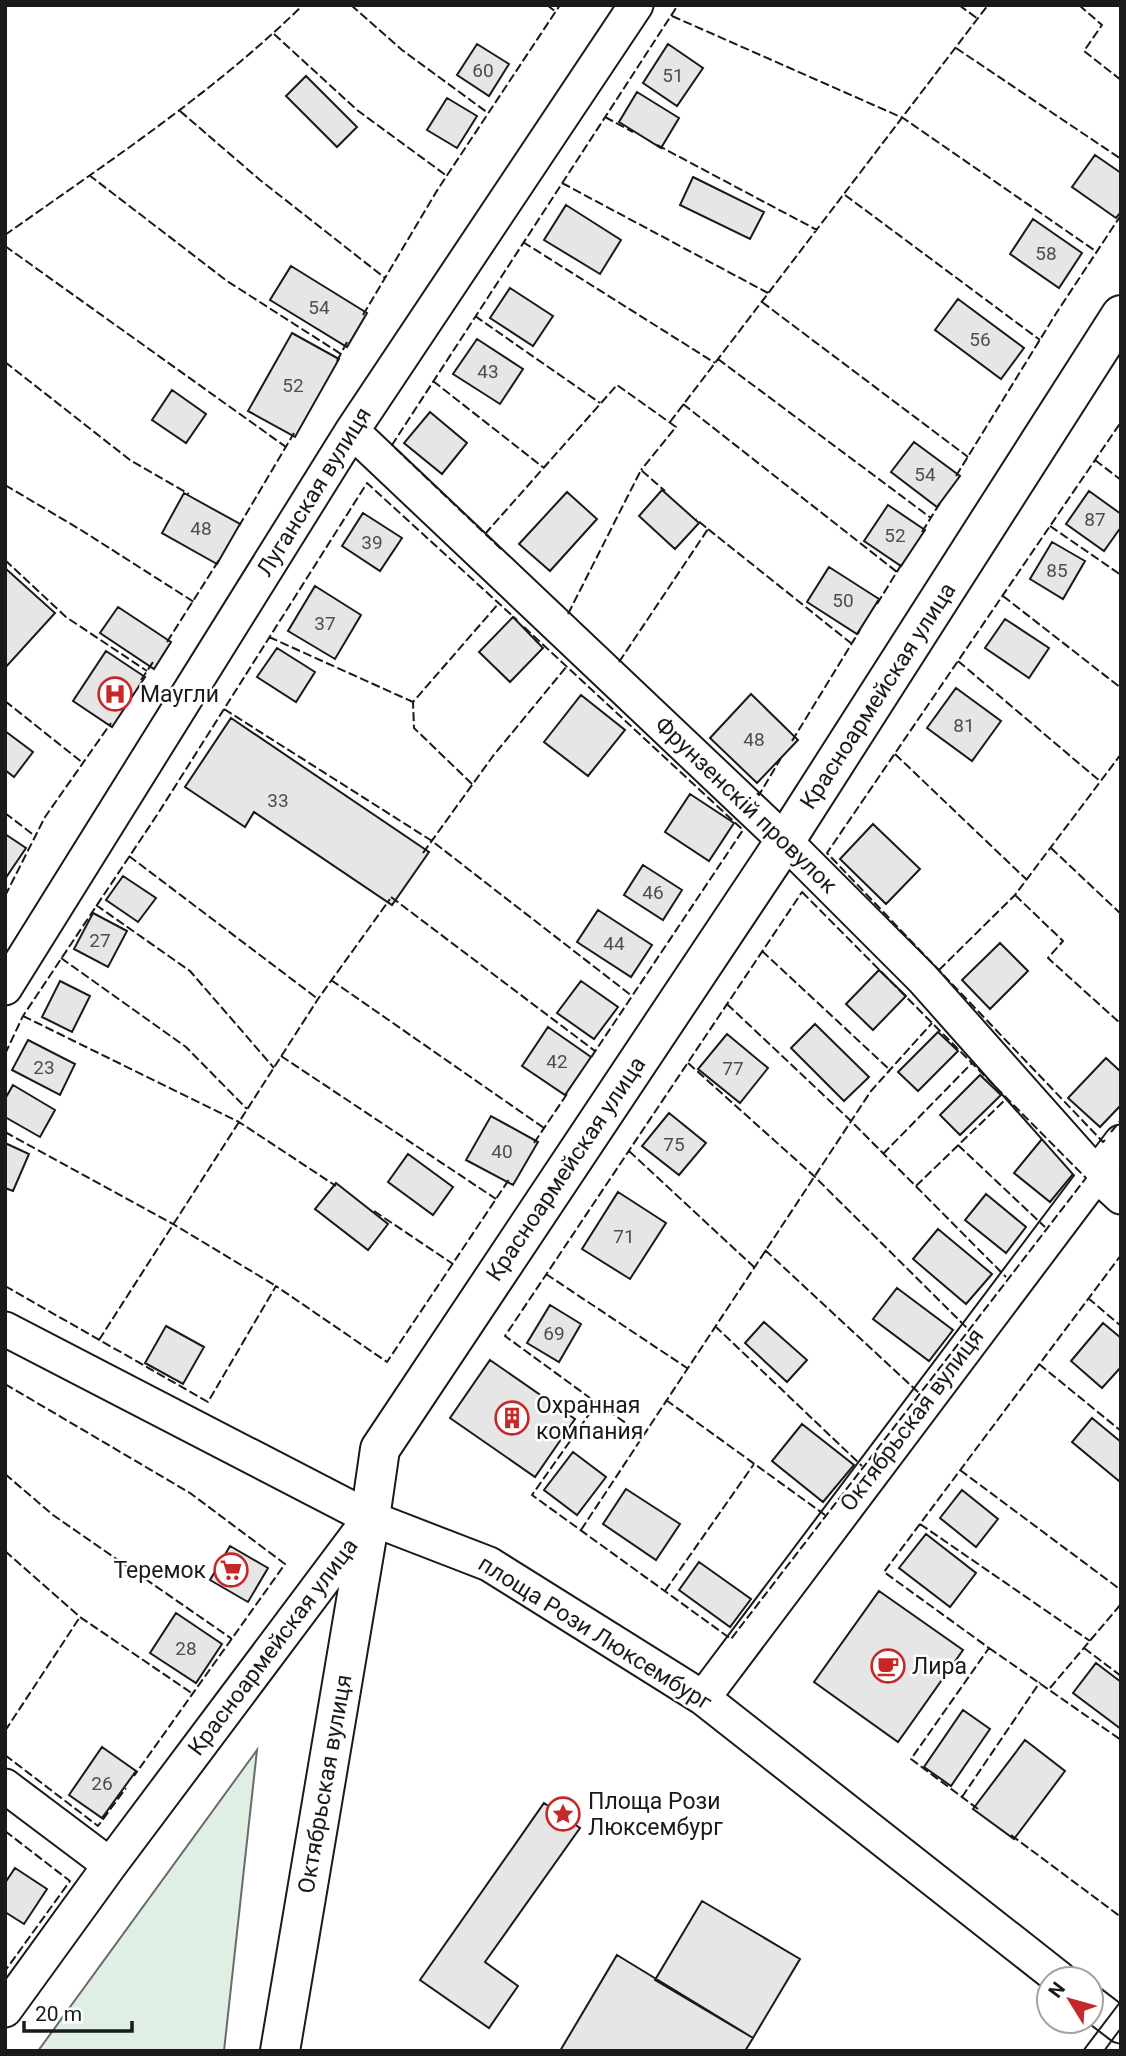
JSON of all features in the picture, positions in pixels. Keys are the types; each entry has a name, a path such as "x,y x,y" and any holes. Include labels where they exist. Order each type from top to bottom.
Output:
{"street":[{"name":"Луганская вулиця","path":"5,988 352,431 636,5"},
{"name":"Красноармейская улица","path":"5,2010 370,1518 380,1449 785,841 1121,315"},
{"name":"Фрунзенскій провулок","path":"352,431 785,841 923,979 1097,1175 1121,1197"},
{"name":"Октябрьская вулиця","path":"703,1698 1121,1142"},
{"name":"площа Рози Люксембург","path":"5,1329 370,1518 489,1564 703,1698 1042,1965"},
{"name":"Октябрьская вулиця","path":"280,2051 370,1518"},
{"path":"5,1786 110,1865"},
{"path":"1105,2014 1121,2026"}],"green space":[{"path":"257,1750 224,2051 38,2051"}],"building":[{"path":"477,44 509,64 489,96 457,75"},
{"path":"668,44 703,68 677,106 643,83"},
{"path":"306,76 357,127 337,147 286,96"},
{"path":"637,92 679,118 661,148 619,122"},
{"path":"447,98 477,116 457,148 427,130"},
{"path":"1095,155 1121,173 1121,212 1116,218 1072,187"},
{"path":"693,177 764,212 750,239 680,205"},
{"path":"566,205 621,240 600,274 544,240"},
{"path":"1033,219 1082,253 1059,288 1010,254"},
{"path":"291,266 367,313 347,347 270,300"},
{"path":"510,288 553,316 533,346 490,318"},
{"path":"958,299 1024,348 1001,379 935,330"},
{"path":"292,333 339,359 295,437 248,411"},
{"path":"477,339 523,369 500,404 453,374"},
{"path":"172,390 206,414 186,443 152,420"},
{"path":"430,412 467,443 442,474 404,443"},
{"path":"914,442 960,476 937,507 891,472"},
{"path":"662,490 699,523 675,549 639,516"},
{"path":"1089,491 1121,514 1121,527 1104,551 1066,524"},
{"path":"567,492 597,519 550,571 519,544"},
{"path":"184,493 240,524 217,564 162,533"},
{"path":"888,505 925,530 901,566 864,541"},
{"path":"363,513 402,538 380,571 342,546"},
{"path":"1052,542 1085,561 1063,599 1030,579"},
{"path":"829,567 879,599 857,634 807,602"},
{"path":"5,568 55,613 5,668"},
{"path":"315,586 361,615 335,659 288,631"},
{"path":"118,607 171,642 154,669 100,633"},
{"path":"513,617 543,648 510,682 479,652"},
{"path":"1005,619 1049,648 1029,678 985,648"},
{"path":"277,648 315,672 296,702 257,677"},
{"path":"106,651 145,677 112,727 73,701"},
{"path":"956,688 1001,721 972,761 927,728"},
{"path":"751,694 798,740 757,783 710,738"},
{"path":"581,695 625,730 588,776 544,742"},
{"path":"231,718 429,852 392,905 254,812 245,827 185,787"},
{"path":"5,731 33,752 14,777 5,770"},
{"path":"690,794 734,823 709,861 665,832"},
{"path":"873,824 920,869 886,904 840,859"},
{"path":"5,834 26,848 5,879"},
{"path":"643,865 682,890 663,920 624,895"},
{"path":"123,876 156,898 138,922 106,900"},
{"path":"598,910 652,945 631,977 577,942"},
{"path":"93,913 127,931 108,967 74,949"},
{"path":"1000,943 1028,971 990,1009 962,980"},
{"path":"879,970 906,996 873,1030 846,1004"},
{"path":"60,981 90,996 72,1032 42,1017"},
{"path":"581,981 618,1007 594,1039 557,1013"},
{"path":"815,1024 869,1077 844,1101 791,1048"},
{"path":"548,1027 591,1057 565,1095 522,1066"},
{"path":"938,1032 958,1051 918,1091 898,1072"},
{"path":"727,1034 768,1068 740,1103 698,1069"},
{"path":"28,1040 75,1064 60,1095 12,1070"},
{"path":"1106,1058 1121,1072 1121,1105 1100,1127 1068,1098"},
{"path":"980,1075 1001,1095 960,1135 940,1115"},
{"path":"13,1085 55,1110 40,1137 5,1117 5,1099"},
{"path":"669,1113 706,1143 679,1175 642,1146"},
{"path":"491,1116 538,1142 513,1185 466,1160"},
{"path":"1042,1139 1078,1168 1050,1202 1014,1173"},
{"path":"5,1143 29,1154 13,1191 5,1188"},
{"path":"408,1154 453,1187 433,1215 388,1182"},
{"path":"336,1183 388,1224 368,1250 315,1209"},
{"path":"618,1192 666,1223 630,1279 582,1249"},
{"path":"986,1194 1026,1227 1006,1253 965,1220"},
{"path":"938,1229 992,1274 966,1304 913,1259"},
{"path":"897,1288 953,1330 929,1361 873,1319"},
{"path":"550,1305 581,1324 559,1362 527,1343"},
{"path":"764,1322 807,1360 787,1382 745,1343"},
{"path":"1103,1323 1121,1338 1121,1367 1102,1388 1071,1361"},
{"path":"166,1326 204,1347 183,1384 145,1363"},
{"name":"Охранная компания","path":"490,1360 575,1419 535,1477 450,1418"},
{"path":"1092,1418 1121,1442 1119,1481 1072,1442"},
{"path":"802,1424 854,1465 823,1502 772,1461"},
{"path":"573,1452 606,1477 577,1515 544,1490"},
{"path":"626,1489 680,1524 656,1560 603,1524"},
{"path":"962,1490 998,1519 976,1547 940,1518"},
{"path":"926,1534 976,1573 950,1607 899,1568"},
{"path":"230,1546 268,1568 248,1602 210,1580"},
{"path":"699,1562 751,1599 730,1627 679,1590"},
{"name":"Лира","path":"879,1591 963,1650 898,1742 814,1682"},
{"path":"176,1613 222,1644 196,1683 150,1653"},
{"path":"1096,1663 1121,1682 1121,1729 1073,1693"},
{"path":"963,1710 990,1729 951,1786 924,1767"},
{"path":"1025,1740 1065,1771 1014,1839 973,1809"},
{"path":"102,1747 136,1771 102,1818 69,1795"},
{"path":"544,1803 580,1828 485,1962 518,1986 489,2028 420,1980"},
{"path":"15,1868 47,1889 24,1924 5,1912 5,1883"},
{"path":"702,1901 800,1959 753,2038 655,1980"},
{"path":"617,1955 753,2038 745,2051 560,2051"}],"tram line":[{"path":"1083,2051 1121,2001"},
{"path":"1104,2051 1121,2028"}],"fence":[{"path":"5,235 196,97 233,68 303,5"},
{"path":"351,5 402,50 488,113"},
{"path":"547,5 556,12"},
{"path":"363,315 438,189 560,5"},
{"path":"501,549 392,445 678,5"},
{"path":"959,5 978,19"},
{"path":"670,422 988,5"},
{"path":"1079,5 1102,25 1084,51 1121,80"},
{"path":"672,16 903,118 1097,252"},
{"path":"274,34 357,110 447,176"},
{"path":"956,48 1121,159"},
{"path":"180,111 260,180 385,278"},
{"path":"605,117 633,132"},
{"path":"657,145 817,230"},
{"path":"89,175 227,281 341,354"},
{"path":"562,183 768,293"},
{"path":"845,195 1040,340"},
{"path":"956,476 1057,312 1121,215"},
{"path":"523,242 715,363"},
{"path":"5,246 286,447"},
{"path":"762,302 968,457"},
{"path":"475,316 600,403"},
{"path":"337,361 347,342"},
{"path":"718,359 931,518"},
{"path":"5,362 130,460 189,494"},
{"path":"433,381 544,468"},
{"path":"485,534 617,385 676,427 641,470"},
{"path":"683,404 897,572"},
{"path":"1105,1140 1103,1142 827,853 1121,422"},
{"path":"239,526 294,433"},
{"path":"1095,460 1121,480"},
{"path":"568,614 641,470 665,491"},
{"path":"5,1054 23,1016 157,815 367,483 517,620"},
{"path":"5,485 194,602"},
{"path":"922,532 940,503"},
{"path":"619,662 708,529 696,519"},
{"path":"1050,526 1121,575"},
{"path":"708,529 852,644"},
{"path":"5,560 66,617 147,671"},
{"path":"167,642 219,560"},
{"path":"877,604 903,562"},
{"path":"1003,596 1121,688"},
{"path":"472,784 414,728 413,702 499,603"},
{"path":"524,627 743,830 590,1059"},
{"path":"792,741 860,630"},
{"path":"269,637 413,702"},
{"path":"958,661 1101,782"},
{"path":"141,680 153,662"},
{"path":"423,853 493,756 567,666"},
{"path":"5,701 83,763"},
{"path":"224,709 432,841 632,996"},
{"path":"5,896 45,817 111,723"},
{"path":"895,754 1027,880"},
{"path":"939,970 1015,895 1121,754"},
{"path":"757,793 759,795 781,758"},
{"path":"5,813 35,836"},
{"path":"1051,848 1121,914"},
{"path":"129,856 318,999"},
{"path":"802,892 1086,1178 731,1639 532,1495 597,1403 505,1336 802,892"},
{"path":"1015,895 1063,941 1048,958 1121,1024"},
{"path":"391,897 595,1051"},
{"path":"99,1340 318,999 390,899"},
{"path":"96,905 190,971 274,1068"},
{"path":"762,951 890,1070"},
{"path":"61,958 186,1047 247,1109"},
{"path":"331,980 544,1128"},
{"path":"727,1004 851,1121 1006,1277"},
{"path":"23,1016 239,1122 336,1186"},
{"path":"581,1530 871,1091 932,1023"},
{"path":"281,1056 496,1199"},
{"path":"688,1063 814,1176 967,1328"},
{"path":"883,1154 972,1063"},
{"path":"534,1143 567,1094"},
{"path":"916,1186 1007,1098"},
{"path":"1111,1132 1121,1120"},
{"path":"5,1132 173,1224 276,1286"},
{"path":"958,1145 1045,1227"},
{"path":"629,1151 754,1267"},
{"path":"5,1286 208,1402 276,1286 387,1362 510,1178"},
{"path":"374,1211 453,1264"},
{"path":"765,1250 919,1393"},
{"path":"978,1809 911,1759 989,1648 884,1572 1121,1255"},
{"path":"546,1274 687,1368"},
{"path":"1088,1298 1121,1326"},
{"path":"715,1326 862,1466"},
{"path":"1039,1364 1121,1431"},
{"path":"5,1384 190,1493 285,1564 134,1776"},
{"path":"666,1400 825,1515"},
{"path":"597,1403 643,1435"},
{"path":"665,1591 754,1464"},
{"path":"960,1470 1121,1590"},
{"path":"5,1474 53,1515 232,1639"},
{"path":"920,1524 1090,1641"},
{"path":"5,1551 80,1617 193,1694"},
{"path":"1050,1688 1121,1604"},
{"path":"5,1731 80,1617"},
{"path":"989,1648 1121,1740"},
{"path":"1084,1648 1121,1676"},
{"path":"962,1797 1040,1682"},
{"path":"5,1755 98,1826 126,1788"},
{"path":"5,1831 70,1881 5,1971"},
{"path":"1011,1835 1121,1917"}],"place":[{"name":"Маугли","path":"115,694"},
{"name":"Охранная компания","path":"512,1418"},
{"name":"Теремок","path":"231,1570"},
{"name":"Лира","path":"888,1666"},
{"name":"Площа Рози Люксембург","path":"563,1814"}]}
